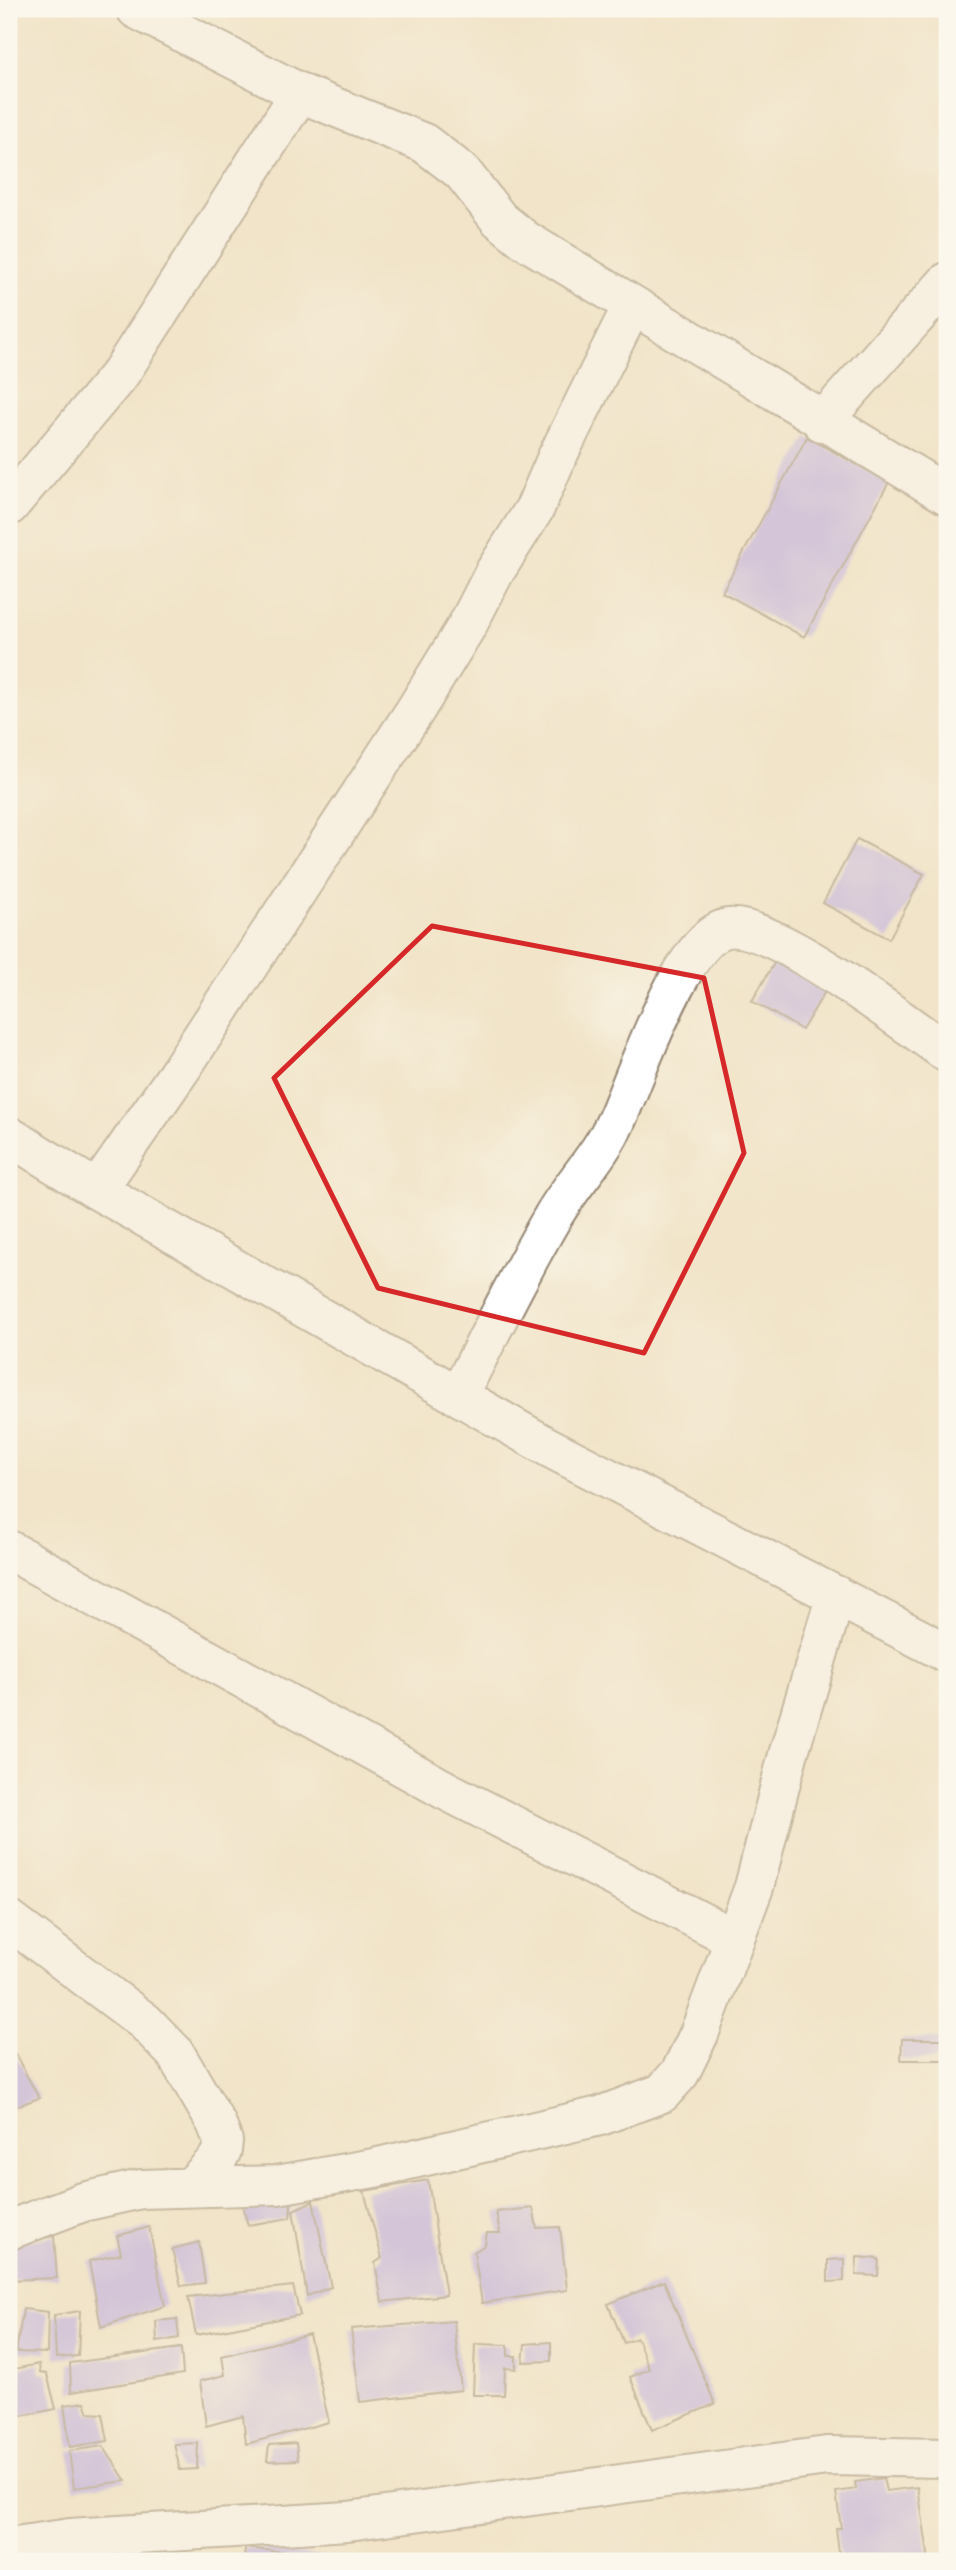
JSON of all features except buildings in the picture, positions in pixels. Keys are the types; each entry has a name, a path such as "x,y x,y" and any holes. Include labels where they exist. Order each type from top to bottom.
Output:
{"street":[{"path":"136,9 300,93 424,143 463,172 499,219 524,240 947,495"},
{"path":"9,506 120,374 300,93"},
{"path":"822,422 947,282"},
{"path":"97,1190 188,1059 416,709 468,624 494,573 535,508 557,457 632,306"},
{"path":"458,1396 553,1215 582,1177 615,1123 657,1021 681,976 703,943 727,928 752,931 775,940 854,987 947,1053"},
{"path":"9,1136 97,1190 550,1448 947,1653"},
{"path":"9,1549 445,1790 735,1939"},
{"path":"9,2230 83,2202 141,2189 277,2185 374,2168 600,2116 662,2093 680,2073 699,2034 754,1887 788,1755 836,1595"},
{"path":"9,1920 145,2022 175,2053 216,2123 223,2141 217,2160 192,2186"},
{"path":"9,2547 70,2538 348,2521 827,2456 947,2458"}],"highlighted area":[{"path":"432,926 704,978 744,1153 644,1353 378,1288 274,1078"}]}
